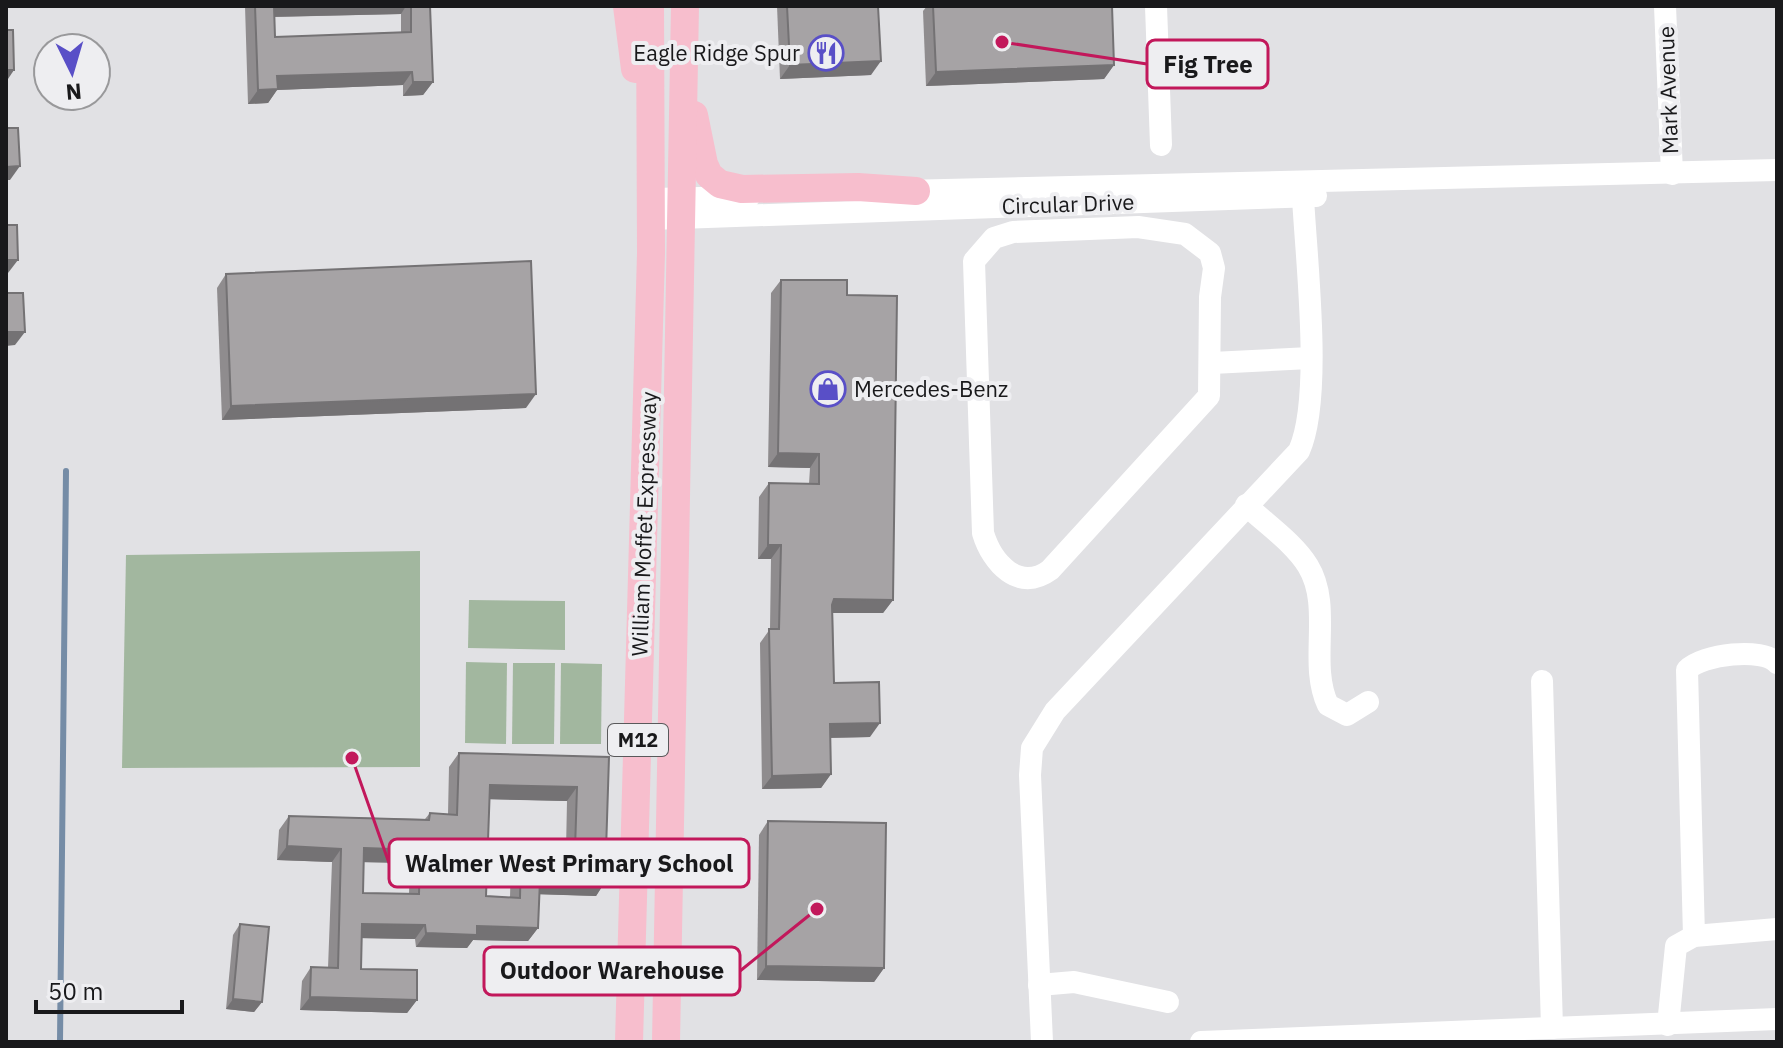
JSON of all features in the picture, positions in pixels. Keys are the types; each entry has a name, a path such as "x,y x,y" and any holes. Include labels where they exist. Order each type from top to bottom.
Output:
{"main road":[{"path":"627,6 639,93 650,105"},
{"name":"William Moffet Expressway","path":"629,1042 651,209 650,6"},
{"name":"M12","path":"680,209 685,6"},
{"path":"684,79 704,164 709,175 720,184 742,189 858,187 916,191"},
{"name":"William Moffet Expressway","path":"666,1042 680,209"}],"street":[{"path":"1156,6 1161,145"},
{"name":"Mark Avenue","path":"1665,6 1672,174"},
{"name":"Circular Drive","path":"680,209 916,191 1777,170"},
{"name":"Circular Drive","path":"651,209 1303,197 1457,188 1470,186 1482,178"},
{"path":"1042,1042 1030,775 1032,748 1055,711 1246,505 1292,461 1304,440 1309,413 1310,358 1303,197"},
{"path":"1138,227 1170,231 1196,239 1210,253 1214,268 1210,297 1212,363 1209,396 1204,404 1050,570 1042,576 1023,579 1002,567 992,556 983,533 972,279 974,261 986,244 1013,232 1138,227"},
{"path":"1212,363 1310,358"},
{"path":"1246,505 1298,554 1315,582 1323,688 1328,705 1347,715 1368,702"},
{"path":"1694,936 1687,670 1694,662 1722,656 1766,656 1777,663"},
{"path":"1542,681 1552,1028"},
{"path":"1668,1025 1676,946 1694,936 1777,929"},
{"path":"1039,985 1074,982 1168,1002"},
{"path":"1201,1042 1777,1019"}],"green space":[{"path":"420,551 420,767 122,768 126,555"},
{"path":"469,600 565,601 565,650 468,648"},
{"path":"466,662 507,663 506,744 465,743"},
{"path":"513,663 555,663 554,744 512,744"},
{"path":"561,663 602,664 601,744 560,744"}],"building":[{"path":"255,6 274,6 275,37 411,32 411,6 430,6 433,82 413,82 412,72 277,76 278,89 258,90"},
{"path":"787,6 878,6 881,61 790,65"},
{"path":"933,6 1112,6 1114,65 936,72"},
{"path":"6,30 13,30 14,70 6,70"},
{"path":"6,128 18,128 20,166 6,167"},
{"path":"6,225 17,225 18,260 6,260"},
{"path":"531,261 536,394 231,406 226,274"},
{"name":"Mercedes-Benz","path":"781,280 847,280 847,295 897,296 893,600 834,599 832,605 834,683 879,682 880,723 830,724 831,774 772,776 769,629 779,629 781,545 768,545 769,483 819,484 819,454 778,453"},
{"path":"6,293 23,293 25,332 6,332"},
{"path":"459,753 609,757 605,882 540,880 538,928 477,926 477,935 426,933 425,925 362,924 361,969 417,970 417,1000 310,997 311,967 338,968 341,849 287,846 289,816 429,820 430,813 457,815","holes":["490,785 577,787 575,850 521,849 520,898 486,896","364,848 420,850 419,894 363,893"]},
{"path":"768,821 886,823 884,968 766,966"},
{"path":"240,924 269,927 262,1002 233,999"}],"waterway":[{"path":"60,1042 66,471"}],"place":[{"name":"Fig Tree","path":"1002,42"},
{"name":"Eagle Ridge Spur","path":"826,53"},
{"name":"Mercedes-Benz","path":"828,389"},
{"name":"Walmer West Primary School","path":"352,758"},
{"name":"Outdoor Warehouse","path":"817,909"}]}
